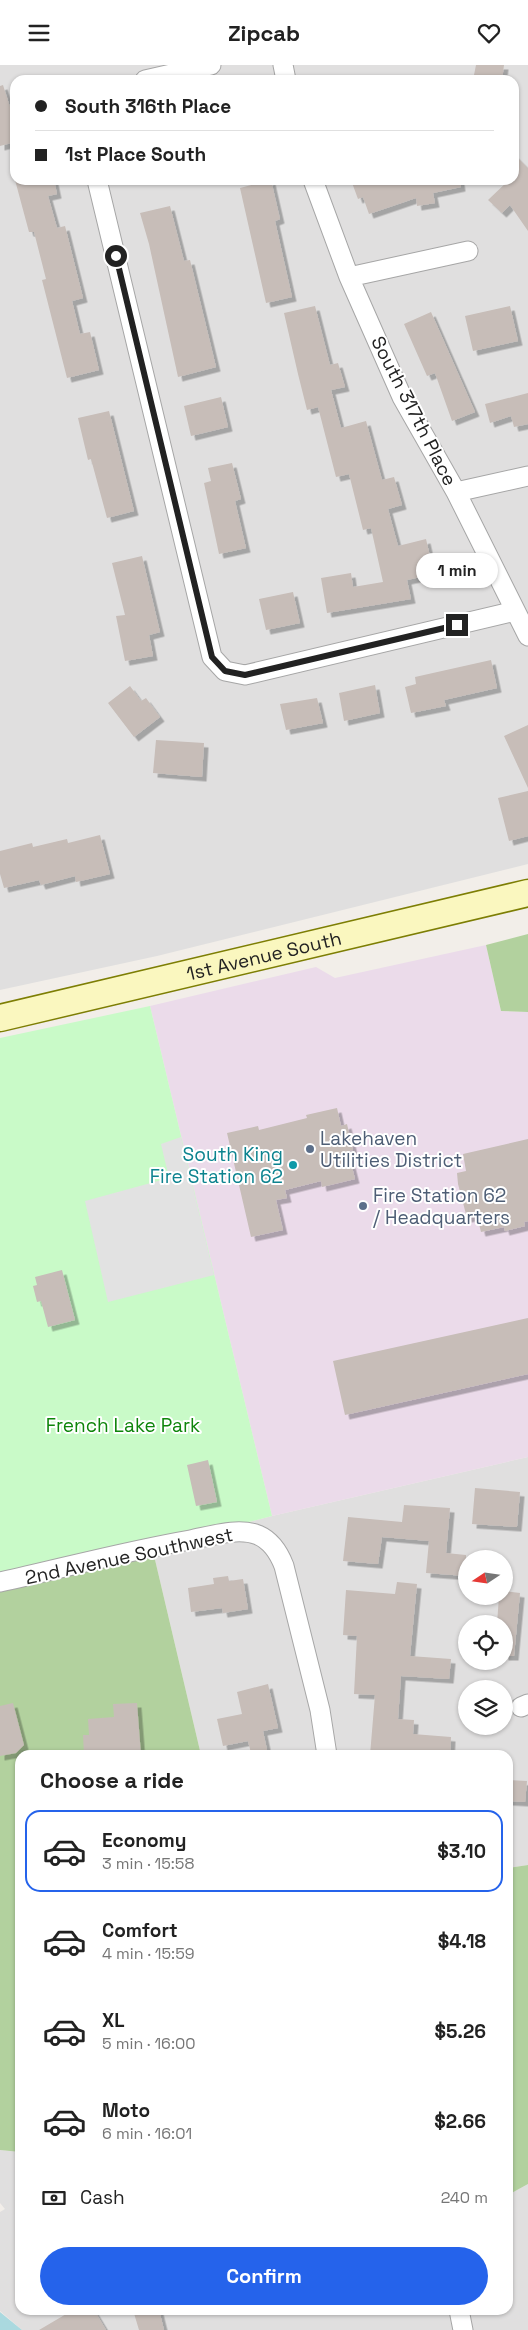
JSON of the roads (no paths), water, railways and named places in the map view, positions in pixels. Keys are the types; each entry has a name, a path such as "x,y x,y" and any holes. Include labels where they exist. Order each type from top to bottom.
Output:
{"main road":[{"name":"1st Avenue South","path":"0,1018 528,893"}],"street":[{"path":"167,75 211,65"},
{"path":"99,185 212,657 225,671 245,675 515,611"},
{"name":"South 317th Place","path":"315,185 349,277 402,397 456,492 528,636"},
{"path":"349,277 468,251"},
{"path":"456,492 528,476"},
{"name":"2nd Avenue Southwest","path":"0,1582 161,1545 234,1533 257,1535 277,1550 284,1566 320,1710 326,1750"},
{"path":"460,2315 464,2330"}],"water":[{"path":"0,2312 22,2330 0,2330"}],"place":[{"name":"Lakehaven Utilities District","path":"310,1149"},
{"name":"South King Fire Station 62","path":"293,1165"},
{"name":"Fire Station 62 / Headquarters","path":"363,1206"}],"park label":[{"name":"French Lake Park","path":"123,1425"}]}
